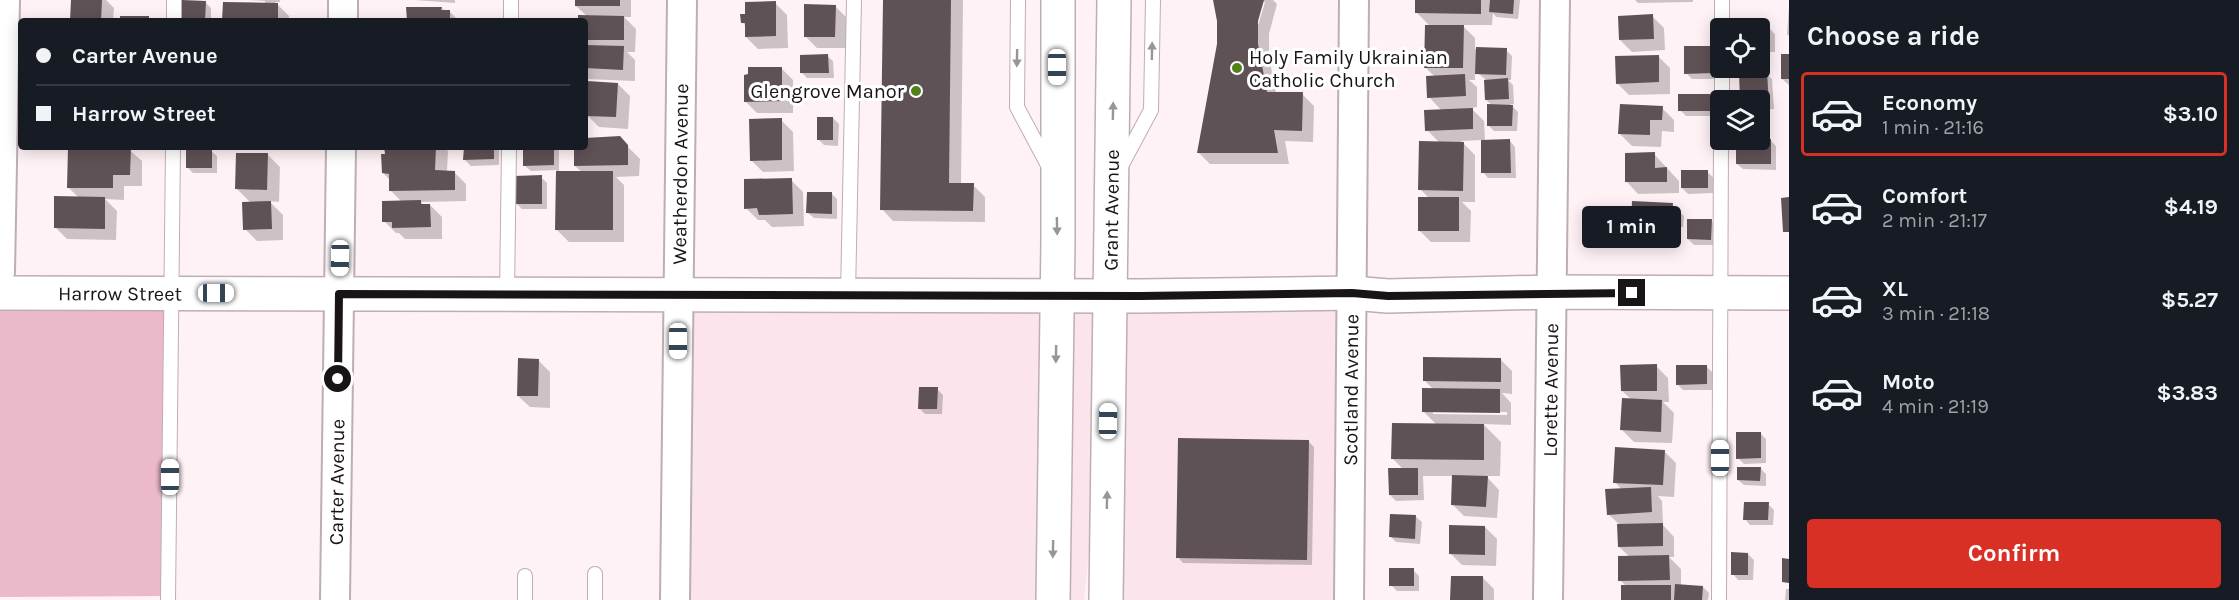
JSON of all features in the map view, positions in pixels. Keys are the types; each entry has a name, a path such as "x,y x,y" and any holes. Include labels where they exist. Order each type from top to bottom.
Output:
{"street":[{"path":"0,272 4,0"},
{"path":"343,0 343,18"},
{"name":"Weatherdon Avenue","path":"675,600 682,0"},
{"path":"1053,600 1058,0"},
{"name":"Grant Avenue","path":"1106,600 1114,0"},
{"name":"Scotland Avenue","path":"1349,600 1354,0"},
{"name":"Lorette Avenue","path":"1548,600 1555,0"},
{"name":"Carter Avenue","path":"335,600 341,150"},
{"name":"Harrow Street","path":"0,293 1110,295 1352,293 1388,296 1551,292 1789,293"}],"lane":[{"path":"174,0 174,18"},
{"path":"511,0 511,18"},
{"path":"848,295 854,0"},
{"path":"1018,0 1017,107 1056,180"},
{"path":"1112,183 1151,110 1153,0"},
{"path":"1722,0 1722,18"},
{"path":"168,600 173,150"},
{"path":"507,294 509,150"},
{"path":"1719,600 1722,150"},
{"path":"595,574 595,600"},
{"path":"525,576 525,600"}],"shaded area":[{"path":"0,293 171,293 168,596 0,597"},
{"path":"1352,293 1349,600 1106,600 1108,364 1084,600 675,600 679,294"}],"building":[{"path":"71,0 102,0 101,18 70,18"},
{"path":"182,0 206,1 205,18 182,18"},
{"path":"575,0 620,0 620,6 575,6"},
{"name":"Glengrove Manor","path":"883,0 951,0 949,183 974,183 973,211 880,210"},
{"name":"Holy Family Ukrainian Catholic Church","path":"1213,0 1264,0 1258,21 1258,44 1267,92 1303,92 1302,131 1274,130 1278,153 1197,153 1217,44 1217,21"},
{"path":"1415,0 1481,0 1481,14 1415,13"},
{"path":"1490,0 1514,0 1513,14 1489,12"},
{"path":"776,1 776,36 745,37 745,23 741,23 740,14 745,14 745,2"},
{"path":"223,2 278,3 278,18 222,18"},
{"path":"804,4 836,5 835,37 804,37"},
{"path":"406,7 442,7 441,10 450,10 450,18 407,18"},
{"path":"1653,14 1654,39 1619,40 1618,16"},
{"path":"578,15 624,16 624,40 588,40 588,18 578,18"},
{"path":"120,16 149,16 149,18 120,18"},
{"path":"1425,25 1464,25 1463,68 1424,68"},
{"path":"588,45 624,46 623,70 588,68"},
{"path":"1684,46 1710,46 1710,73 1684,74"},
{"path":"1476,47 1507,48 1506,75 1475,74"},
{"path":"828,54 829,73 800,73 800,55"},
{"path":"1781,54 1789,54 1789,79 1781,79"},
{"path":"1659,55 1659,82 1616,84 1615,56"},
{"path":"748,67 782,67 782,101 744,102 744,75 748,74"},
{"path":"1465,74 1466,96 1427,98 1426,76"},
{"path":"1508,78 1509,99 1485,100 1484,80"},
{"path":"1739,78 1767,78 1768,90 1740,90"},
{"path":"588,81 618,83 616,117 588,116"},
{"path":"1678,94 1710,94 1710,111 1678,111"},
{"path":"1487,104 1513,105 1512,126 1487,126"},
{"path":"1620,104 1663,106 1662,120 1650,120 1650,135 1618,134"},
{"path":"1473,108 1473,129 1425,131 1424,110"},
{"path":"817,117 833,117 833,140 817,140"},
{"path":"782,118 782,160 750,161 749,119"},
{"path":"620,136 628,145 628,165 574,166 574,150 588,150 588,138"},
{"path":"1510,139 1511,173 1481,173 1481,140"},
{"path":"1770,139 1771,164 1736,164 1736,150 1770,150"},
{"path":"1419,141 1464,142 1463,191 1418,190"},
{"path":"68,150 131,150 130,175 113,175 113,188 67,188"},
{"path":"186,150 212,150 212,168 186,168"},
{"path":"384,150 436,150 435,170 455,171 455,190 389,191 389,174 382,173 381,154 385,154"},
{"path":"464,150 494,150 494,159 463,160"},
{"path":"523,150 554,150 554,165 523,166"},
{"path":"1655,152 1655,168 1667,167 1667,182 1625,182 1625,153"},
{"path":"236,153 268,153 267,190 235,189"},
{"path":"1681,170 1708,170 1708,188 1681,188"},
{"path":"556,171 613,171 613,230 555,230"},
{"path":"542,175 542,204 514,204 514,176"},
{"path":"792,178 793,214 759,215 757,208 744,209 744,179"},
{"path":"807,192 832,192 832,214 806,213"},
{"path":"54,196 105,197 105,229 54,228"},
{"path":"1418,197 1459,197 1459,231 1418,231"},
{"path":"1789,197 1789,232 1783,232 1781,198"},
{"path":"421,200 421,204 430,204 431,227 392,228 392,222 382,222 382,201"},
{"path":"271,201 272,229 243,230 242,202"},
{"path":"1632,201 1673,203 1672,216 1660,215 1659,233 1631,232"},
{"path":"1687,219 1712,219 1711,240 1687,239"},
{"path":"1423,357 1501,358 1501,382 1423,381"},
{"path":"518,358 539,359 538,396 517,396"},
{"path":"1657,364 1657,391 1621,391 1620,365"},
{"path":"1676,365 1707,365 1707,384 1676,385"},
{"path":"919,387 938,387 937,409 918,409"},
{"path":"1422,388 1500,389 1500,413 1422,412"},
{"path":"1622,398 1662,400 1661,432 1620,430"},
{"path":"1392,423 1484,424 1484,460 1391,459"},
{"path":"1736,432 1761,432 1761,458 1736,459"},
{"path":"1178,438 1309,440 1307,560 1176,558"},
{"path":"1615,447 1665,450 1663,485 1613,483"},
{"path":"1737,467 1761,467 1760,481 1737,480"},
{"path":"1388,468 1418,468 1418,495 1389,495"},
{"path":"1452,475 1488,476 1486,507 1451,505"},
{"path":"1651,487 1652,512 1607,515 1605,489"},
{"path":"1744,502 1769,502 1768,520 1743,520"},
{"path":"1390,514 1416,515 1415,539 1389,537"},
{"path":"1663,523 1663,546 1618,547 1617,524"},
{"path":"1449,525 1485,526 1485,555 1449,554"},
{"path":"1731,552 1748,553 1748,575 1731,575"},
{"path":"1669,555 1670,580 1618,581 1618,556"},
{"path":"1782,558 1789,559 1789,583 1782,582"},
{"path":"1389,568 1414,568 1414,586 1389,586"},
{"path":"1451,576 1483,576 1483,600 1450,600"},
{"path":"1675,584 1703,586 1702,600 1674,600"},
{"path":"1621,585 1671,585 1671,600 1621,600"}],"place":[{"name":"Holy Family Ukrainian Catholic Church","path":"1237,68"},
{"name":"Glengrove Manor","path":"916,91"}],"route":[{"path":"338,379 339,294 1140,296 1352,293 1388,296 1551,292 1632,293"}]}
